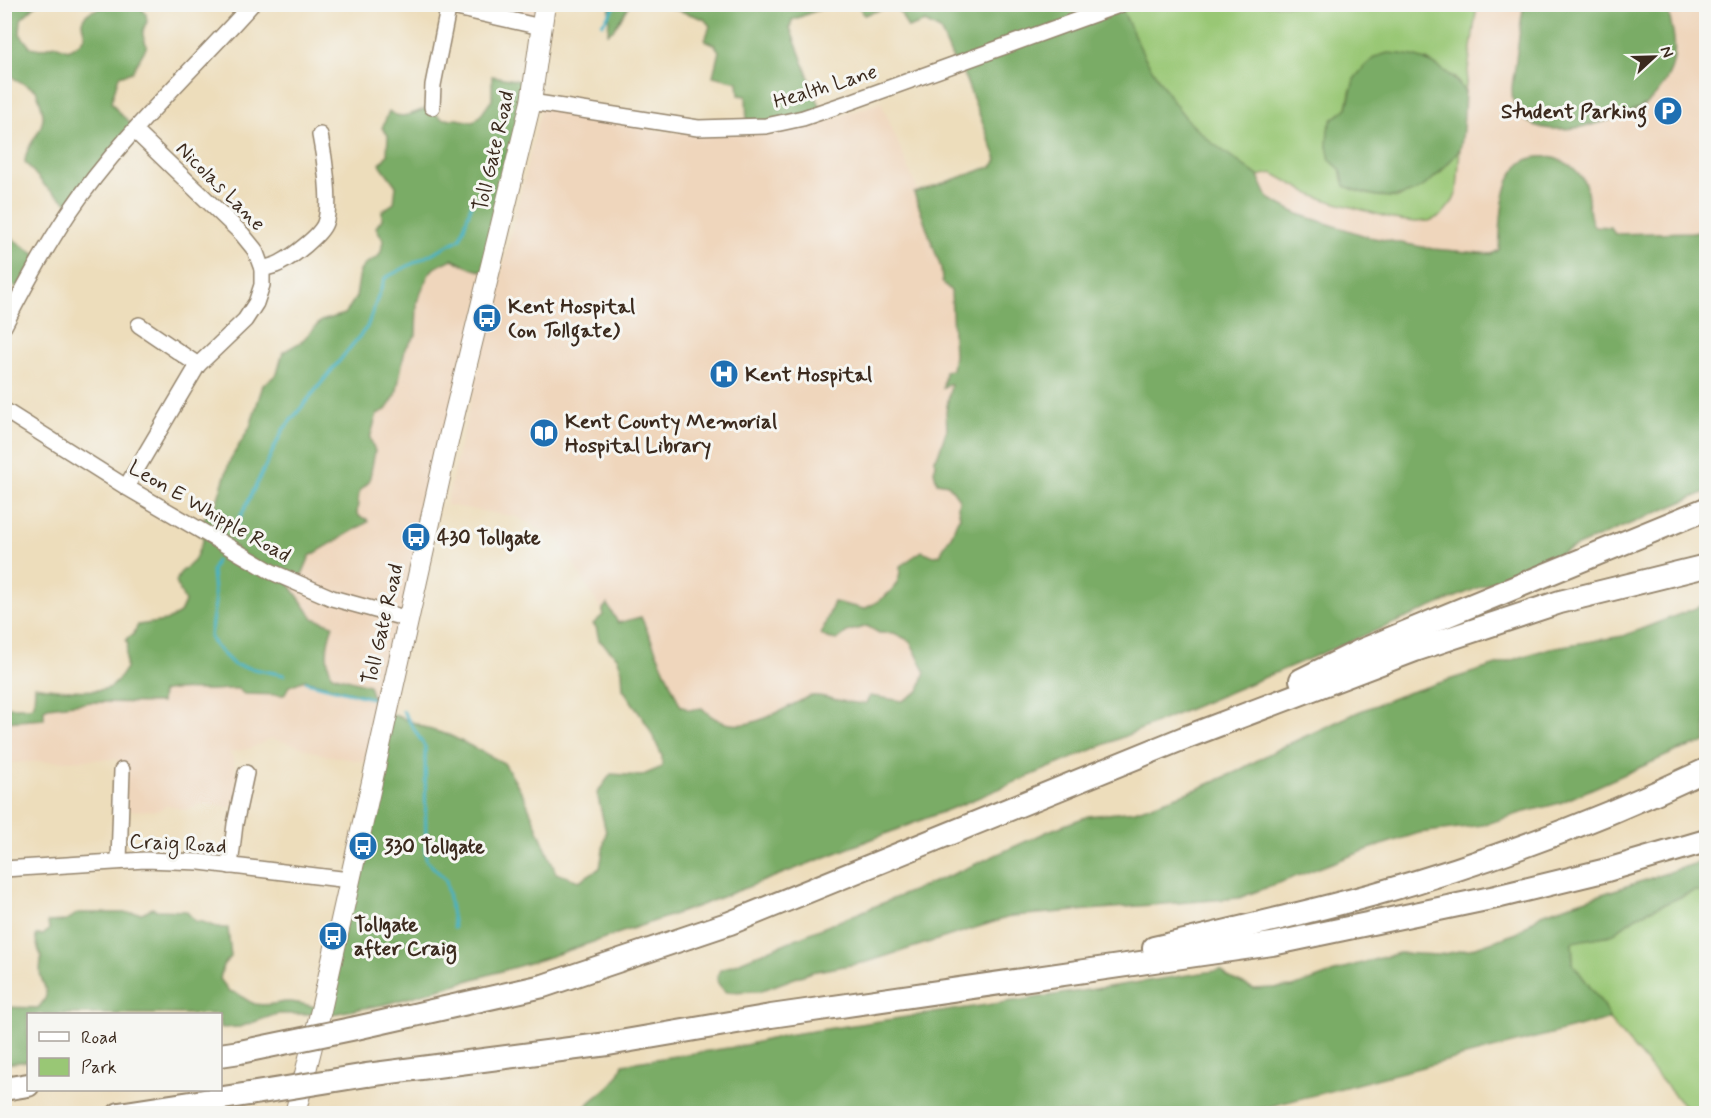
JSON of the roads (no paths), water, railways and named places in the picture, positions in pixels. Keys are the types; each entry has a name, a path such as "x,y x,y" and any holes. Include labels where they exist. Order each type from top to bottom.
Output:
{"highway":[{"path":"1184,738 1358,652 1707,509"},
{"path":"227,1054 543,986 665,946 730,923 1184,738 1380,663 1488,624 1596,592 1707,566"},
{"path":"1010,983 1305,913 1414,882 1565,831 1635,803 1707,770"},
{"path":"119,1113 367,1075 608,1044 771,1016 1207,954 1346,930 1524,890 1607,870 1707,841"},
{"path":"4,1073 27,1071"},
{"path":"4,1089 27,1085"}],"main road":[{"name":"Toll Gate Road","path":"296,1113 450,433 531,102 545,4"}],"street":[{"path":"4,326 38,261 69,213 115,153 252,4"},
{"path":"432,107 438,57 448,5 541,27"},
{"name":"Health Lane","path":"531,102 698,128 766,126 803,118 854,101 1119,5"},
{"name":"Nicolas Lane","path":"135,131 242,234 255,250 262,269"},
{"path":"126,487 198,365 245,320 256,303 262,285 262,269 280,263 319,234 326,223 324,158 320,135"},
{"path":"139,325 198,365"},
{"name":"Leon E Whipple Road","path":"4,411 126,487 272,572 332,598 408,619"},
{"path":"118,861 122,770"},
{"path":"230,866 235,824 246,773"},
{"name":"Craig Road","path":"4,869 118,861 200,862 349,880"}],"waterway":[{"path":"602,24 617,4"},
{"path":"236,526 283,430 367,327 385,278 460,239 472,203"},
{"path":"216,561 212,571 215,602 210,636 215,646 234,665 284,675"},
{"path":"306,682 379,700"},
{"path":"403,711 425,747 426,860 446,880 454,928"}],"place":[{"name":"Student Parking","path":"1668,111"},
{"name":"Kent Hospital (on Tollgate)","path":"487,318"},
{"name":"Kent Hospital","path":"724,374"},
{"name":"Kent County Memorial Hospital Library","path":"544,433"},
{"name":"430 Tollgate","path":"416,537"},
{"name":"330 Tollgate","path":"363,846"},
{"name":"Tollgate after Craig","path":"333,936"}]}
